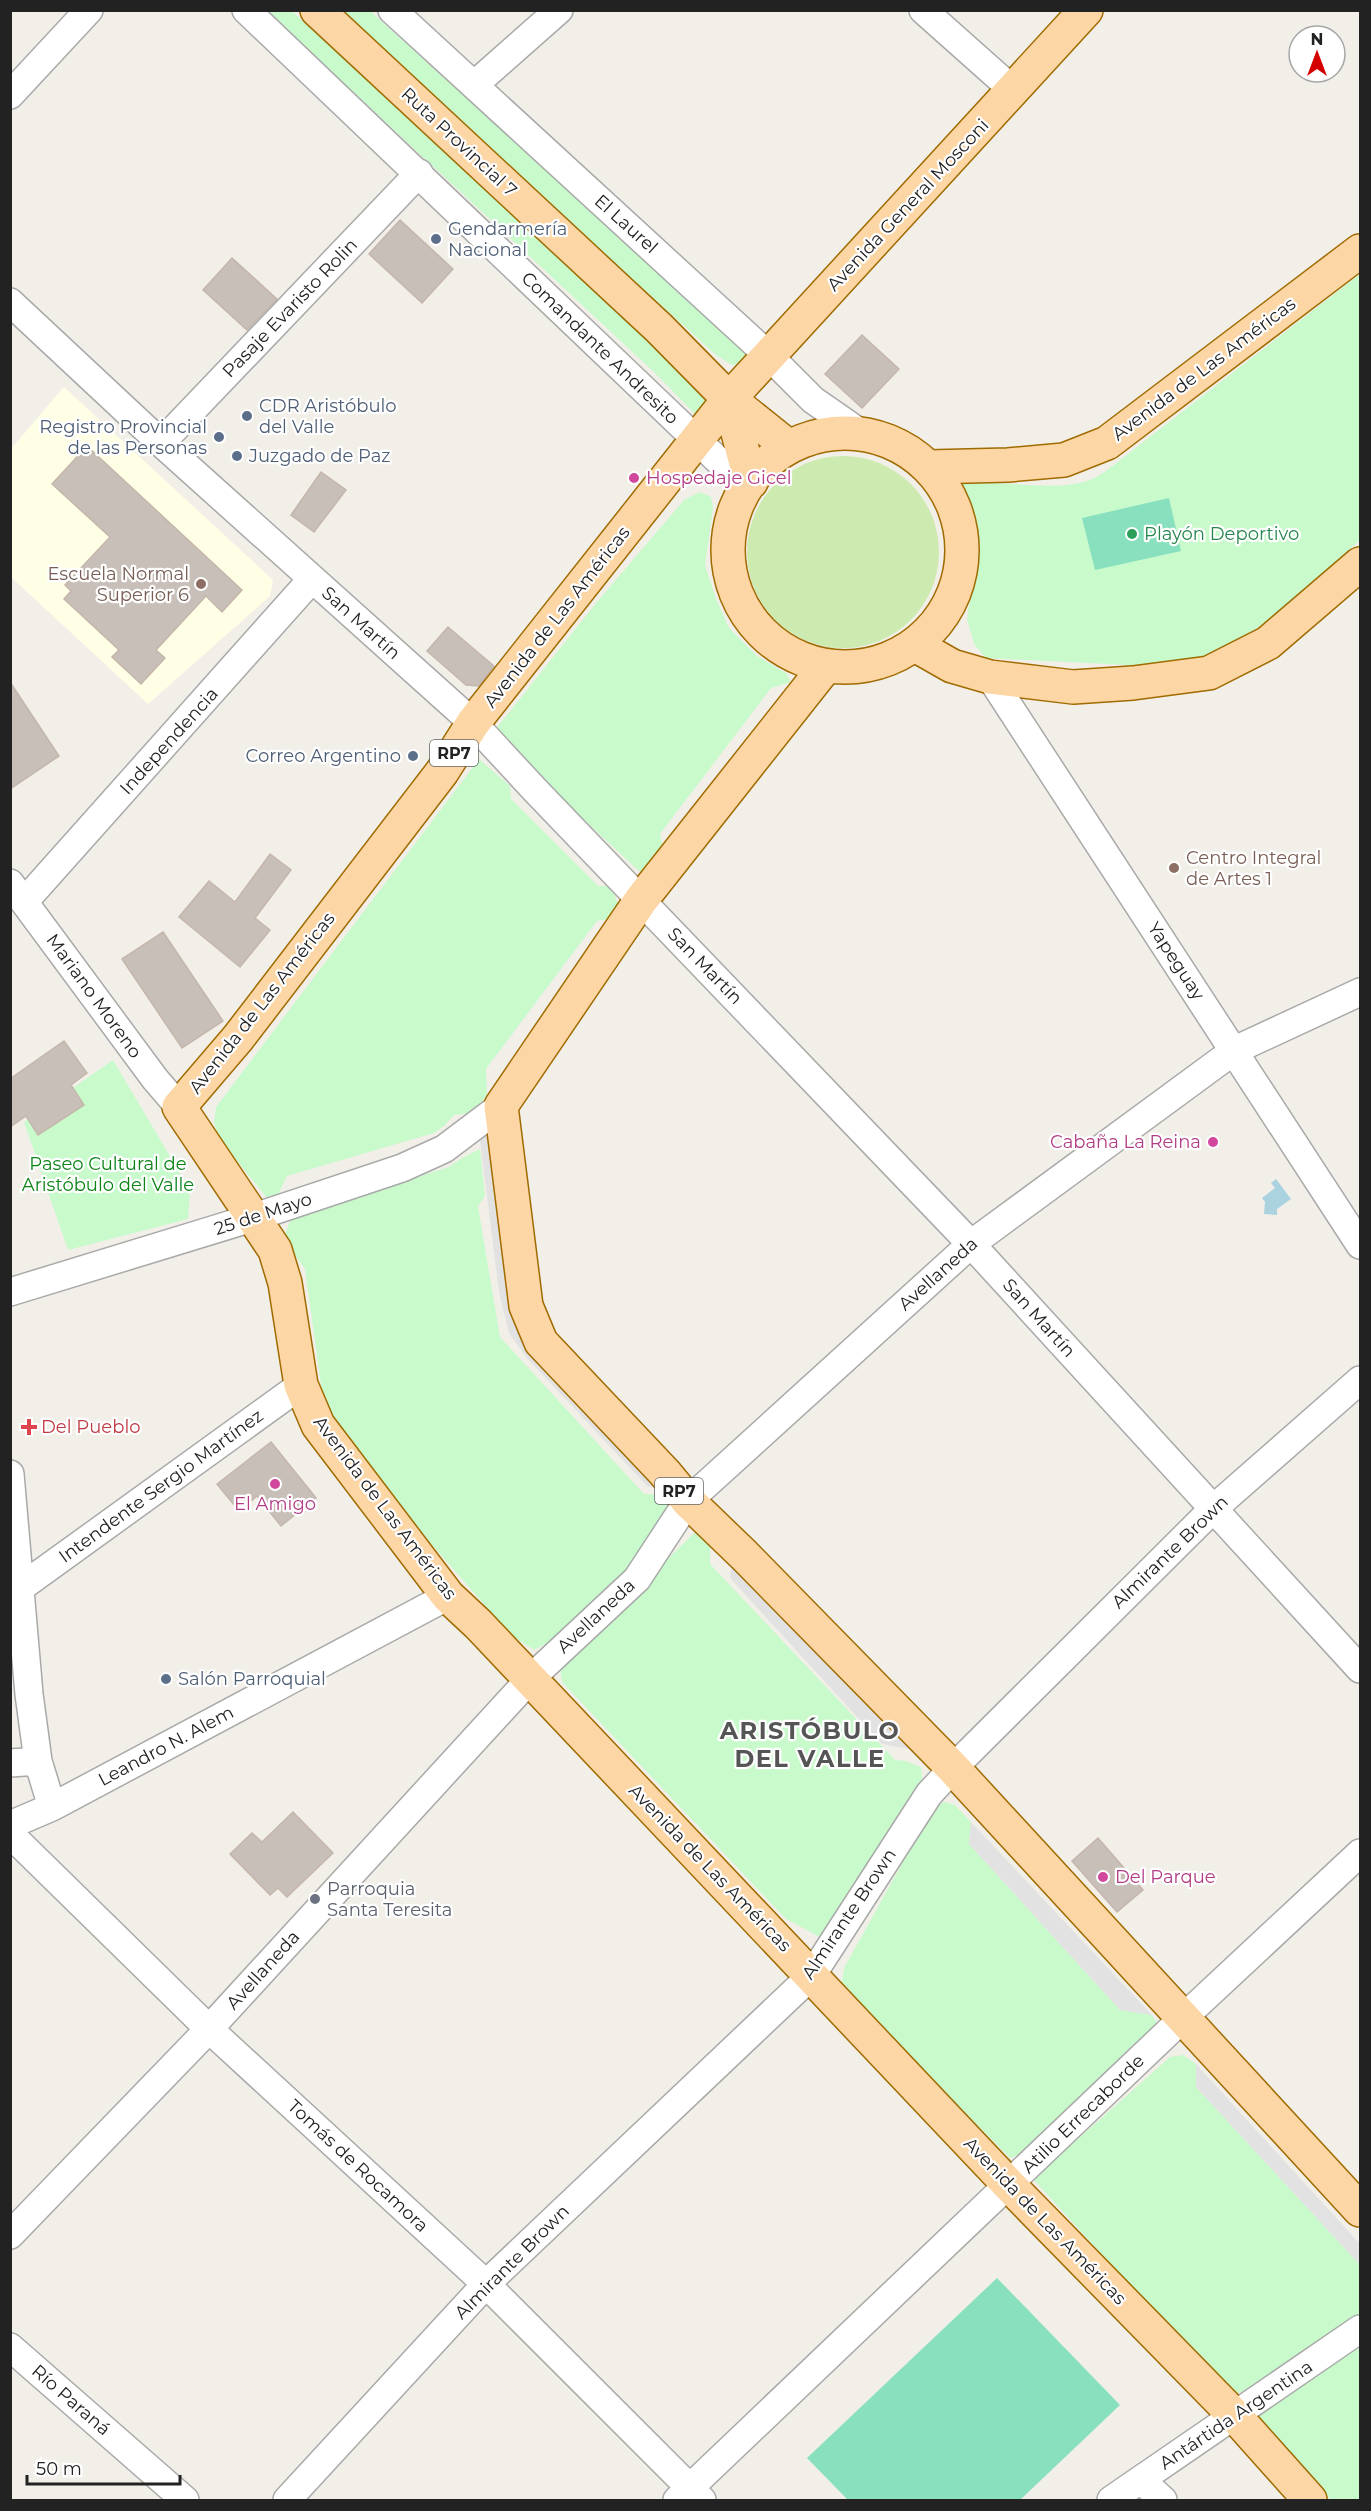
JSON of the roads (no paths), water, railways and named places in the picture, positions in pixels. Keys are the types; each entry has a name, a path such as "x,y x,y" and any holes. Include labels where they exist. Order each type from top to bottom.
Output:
{"main road":[{"name":"Ruta Provincial 7","path":"317,10 659,328 729,399 789,447"},
{"name":"Avenida General Mosconi","path":"729,399 1086,10"},
{"name":"Avenida de Las Américas","path":"929,467 1008,465 1064,460 1107,443 1360,251"},
{"name":"Ruta Provincial 7","path":"729,399 748,485"},
{"name":"Avenida de Las Américas","path":"729,399 695,439 642,510 473,723 428,791 238,1038 178,1107 276,1250 285,1283 301,1385 318,1425 448,1596 530,1679 1009,2185 1235,2416 1310,2500"},
{"path":"862,434 898,445 929,467 952,500 955,510 963,539 960,579 943,616 915,645 887,660 857,667 826,666 789,653 758,630 737,597 728,559 731,520 748,485 765,464 789,447 824,435 862,434"},
{"path":"915,645 952,666 990,677 1073,687 1133,683 1209,673 1268,643 1360,564"},
{"path":"501,1106 641,900 826,666"},
{"name":"RP7","path":"501,1106 526,1306 541,1342 688,1501 953,1768 1360,2210"}],"street":[{"path":"10,95 89,10"},
{"name":"Comandante Andresito","path":"246,10 695,439 748,485"},
{"name":"El Laurel","path":"392,10 769,356 813,400 862,434"},
{"path":"474,85 559,10"},
{"path":"923,10 1014,91"},
{"name":"Pasaje Evaristo Rolin","path":"161,443 419,174"},
{"name":"San Martín","path":"10,302 161,443 473,723 971,1244 1360,1669"},
{"name":"Independencia","path":"17,893 312,579"},
{"name":"Yapeguay","path":"990,677 1360,1245"},
{"name":"Mariano Moreno","path":"17,893 178,1107"},
{"name":"Avellaneda","path":"10,2235 209,2029 530,1679 637,1579 688,1501 971,1244 1235,1050 1360,992"},
{"name":"25 de Mayo","path":"10,1292 255,1217 428,1157 470,1132 501,1106"},
{"name":"Almirante Brown","path":"287,2500 486,2284 812,1976 929,1794 953,1768 1213,1509 1360,1380"},
{"name":"Intendente Sergio Martínez","path":"21,1588 301,1385"},
{"path":"10,1474 38,1761 52,1807"},
{"name":"Leandro N. Alem","path":"10,1825 52,1807 448,1596"},
{"path":"10,1763 38,1761"},
{"name":"Tomás de Rocamora","path":"10,1834 209,2029 486,2284 689,2496"},
{"name":"Atilio Errecaborde","path":"689,2496 1183,2018 1360,1853"},
{"name":"Antártida Argentina","path":"1111,2500 1360,2329"},
{"name":"Río Paraná","path":"10,2348 185,2500"},
{"path":"1141,2480 1163,2500"}],"water":[{"path":"1276,1179 1291,1199 1277,1209 1277,1215 1264,1214 1265,1202 1262,1198 1275,1188 1271,1183"}],"place":[{"name":"Gendarmería Nacional","path":"436,239"},
{"name":"CDR Aristóbulo del Valle","path":"247,416"},
{"name":"Registro Provincial de las Personas","path":"219,437"},
{"name":"Juzgado de Paz","path":"237,456"},
{"name":"Hospedaje Gicel","path":"634,478"},
{"name":"Playón Deportivo","path":"1132,534"},
{"name":"Escuela Normal Superior 6","path":"201,584"},
{"name":"Correo Argentino","path":"413,756"},
{"name":"Centro Integral de Artes 1","path":"1174,868"},
{"name":"Cabaña La Reina","path":"1213,1142"},
{"name":"Del Pueblo","path":"29,1427"},
{"name":"El Amigo","path":"275,1484"},
{"name":"Salón Parroquial","path":"166,1679"},
{"name":"Del Parque","path":"1103,1877"},
{"name":"Parroquia Santa Teresita","path":"315,1899"}],"district":[{"name":"ARISTÓBULO DEL VALLE","path":"810,1744"}],"park label":[{"name":"Paseo Cultural de Aristóbulo del Valle","path":"108,1174"}]}
